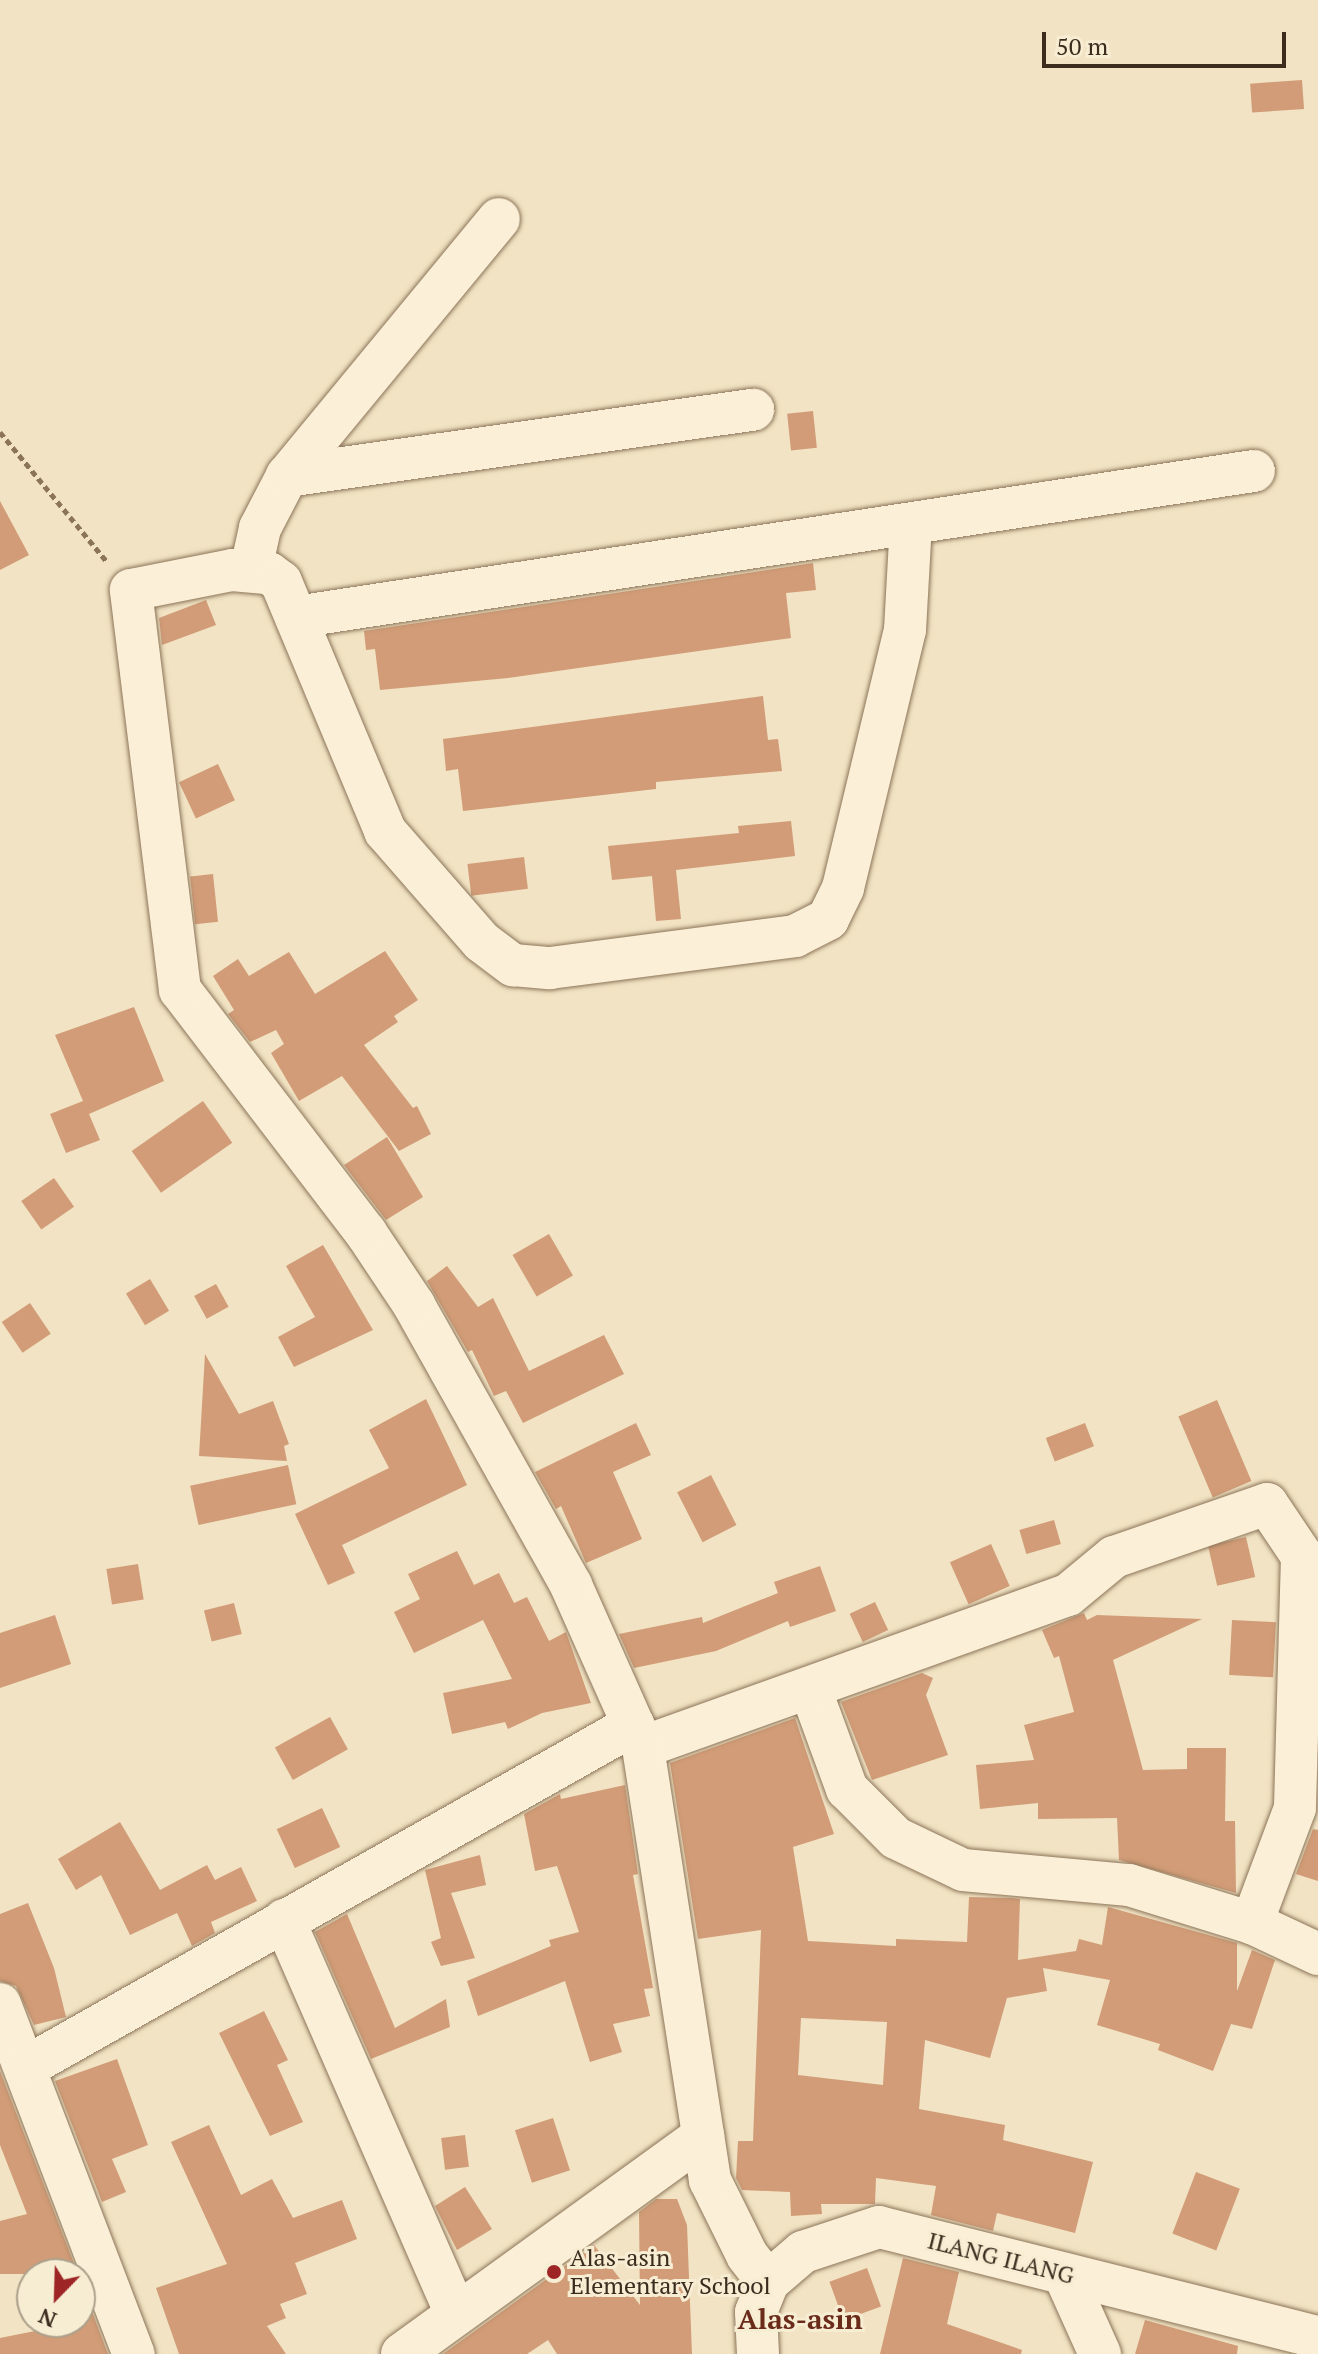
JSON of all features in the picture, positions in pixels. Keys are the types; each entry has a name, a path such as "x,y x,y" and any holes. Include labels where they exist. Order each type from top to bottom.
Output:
{"street":[{"path":"251,569 260,528 287,476 499,219"},
{"path":"287,476 753,410"},
{"path":"296,617 1254,471"},
{"path":"758,2354 756,2312 768,2282 747,2255 710,2180 638,1736 571,1585 414,1305 180,990 131,590 251,569 281,582 385,831 482,942 513,965 550,968 795,936 828,919 843,888 905,630 911,524"},
{"path":"26,2067 284,1920 638,1736 810,1688 1068,1595 1114,1557 1267,1504 1302,1556 1306,1812 1252,1923"},
{"path":"810,1688 847,1789 896,1838 963,1870 1129,1885 1252,1923 1318,1954"},
{"path":"284,1920 456,2314"},
{"path":"0,2004 134,2354"},
{"path":"402,2354 703,2136"},
{"name":"ILANG ILANG","path":"768,2282 803,2252 879,2227 1318,2337"},
{"path":"1064,2274 1100,2354"}],"path":[{"path":"0,432 131,590"}],"building":[{"path":"1302,80 1304,109 1252,113 1250,84"},
{"path":"813,411 817,448 791,451 787,414"},
{"path":"0,501 29,555 0,570"},
{"path":"813,563 816,590 786,593 791,638 508,678 380,690 375,649 366,650 364,631"},
{"path":"206,600 216,625 162,645 159,618"},
{"path":"763,696 768,740 778,739 782,771 656,782 656,789 463,811 458,769 446,771 443,739"},
{"path":"218,764 235,800 196,818 179,782"},
{"path":"791,821 795,856 676,870 681,919 656,921 652,876 612,880 608,846 739,833 738,826"},
{"path":"524,857 528,889 471,896 467,864"},
{"path":"213,874 218,922 195,924 190,876"},
{"path":"385,951 418,1000 394,1016 398,1022 364,1045 413,1108 417,1106 431,1134 399,1151 342,1076 299,1101 271,1053 284,1044 276,1030 250,1042 228,1014 234,1010 213,976 238,959 249,976 289,952 315,994"},
{"path":"134,1007 164,1081 89,1114 100,1140 66,1153 50,1114 83,1101 55,1035"},
{"path":"203,1101 232,1143 161,1193 132,1151"},
{"path":"387,1137 423,1197 386,1220 344,1165"},
{"path":"54,1178 74,1207 41,1230 21,1201"},
{"path":"549,1234 573,1276 537,1297 513,1255"},
{"path":"323,1245 373,1330 294,1367 278,1337 315,1317 286,1266"},
{"path":"447,1266 478,1307 493,1298 529,1371 604,1335 624,1374 523,1423 506,1391 494,1396 472,1350 468,1352 427,1281"},
{"path":"150,1279 169,1311 145,1325 126,1293"},
{"path":"216,1284 229,1307 207,1319 194,1296"},
{"path":"30,1303 51,1334 23,1353 2,1322"},
{"path":"205,1354 239,1414 273,1401 289,1444 284,1446 287,1461 199,1456"},
{"path":"426,1399 467,1485 342,1545 355,1573 328,1585 295,1514 389,1468 369,1430"},
{"path":"1217,1400 1251,1481 1213,1497 1178,1416"},
{"path":"636,1423 651,1455 613,1472 642,1539 586,1563 561,1506 556,1509 535,1472"},
{"path":"1085,1423 1094,1446 1055,1461 1046,1438"},
{"path":"288,1465 296,1504 199,1525 190,1486"},
{"path":"711,1475 736,1525 703,1542 677,1492"},
{"path":"1054,1520 1061,1544 1026,1554 1019,1530"},
{"path":"1246,1537 1255,1577 1217,1586 1208,1546"},
{"path":"991,1544 1010,1586 969,1604 950,1562"},
{"path":"457,1551 474,1585 499,1573 514,1603 527,1597 549,1641 566,1632 591,1703 542,1713 508,1729 505,1722 452,1734 443,1693 512,1679 483,1620 414,1653 394,1612 420,1599 408,1574"},
{"path":"138,1564 144,1600 112,1605 106,1569"},
{"path":"820,1566 836,1611 790,1627 788,1621 716,1651 634,1668 619,1634 702,1617 703,1623 778,1593 774,1582"},
{"path":"875,1602 888,1630 863,1642 850,1614"},
{"path":"234,1603 242,1634 212,1642 204,1610"},
{"path":"1084,1613 1087,1620 1097,1615 1202,1619 1113,1660 1143,1770 1187,1769 1187,1748 1226,1748 1225,1821 1235,1821 1236,1893 1119,1860 1117,1818 1038,1819 1038,1803 980,1809 976,1765 1034,1760 1024,1725 1074,1712 1059,1656 1054,1658 1042,1630"},
{"path":"55,1615 71,1664 0,1688 0,1633"},
{"path":"1232,1620 1276,1622 1273,1677 1229,1675"},
{"path":"922,1673 933,1678 926,1695 948,1755 872,1780 841,1702"},
{"path":"330,1717 348,1749 293,1780 275,1748"},
{"path":"795,1718 834,1834 793,1847 808,1941 896,1946 896,1939 967,1942 969,1897 1012,1898 1020,1899 1018,1960 1076,1951 1079,1939 1102,1945 1108,1907 1237,1943 1237,1991 1252,1950 1275,1960 1252,2029 1231,2024 1213,2071 1158,2050 1160,2044 1097,2025 1110,1980 1043,1968 1047,1991 1007,1998 990,2058 925,2040 919,2109 1005,2125 1003,2140 1093,2162 1075,2233 997,2213 993,2231 931,2215 936,2186 876,2178 875,2204 821,2204 822,2214 791,2216 790,2192 742,2190 736,2178 738,2141 753,2141 761,1930 698,1939 670,1763","holes":["801,2018 887,2022 883,2085 798,2075"]},
{"path":"625,1785 638,1874 633,1875 653,1988 644,1989 650,2016 613,2024 622,2052 590,2062 565,1981 478,2016 467,1981 551,1946 549,1940 579,1932 557,1866 535,1871 524,1814 560,1794 561,1799"},
{"path":"322,1808 340,1847 295,1868 277,1829"},
{"path":"120,1822 160,1890 207,1865 215,1880 241,1867 257,1901 211,1922 215,1933 192,1946 177,1913 130,1935 101,1875 76,1890 58,1859"},
{"path":"1313,1829 1318,1830 1318,1881 1296,1874"},
{"path":"480,1855 486,1885 451,1893 475,1958 441,1966 431,1942 441,1938 425,1870"},
{"path":"28,1903 54,1968 66,2017 34,2025 16,1986 0,1981 0,1914"},
{"path":"347,1914 395,2028 446,1999 450,2027 371,2059 315,1932"},
{"path":"264,2011 288,2060 277,2065 303,2122 270,2136 219,2033"},
{"path":"117,2059 148,2145 112,2159 126,2192 102,2202 55,2081"},
{"path":"0,2071 72,2258 16,2258 16,2274 0,2274 0,2221 27,2214 0,2145"},
{"path":"553,2118 570,2170 532,2183 515,2130"},
{"path":"209,2125 241,2195 272,2179 293,2218 342,2200 357,2239 295,2263 307,2294 280,2304 286,2318 267,2326 286,2354 179,2354 156,2288 227,2264 171,2142"},
{"path":"465,2135 469,2167 445,2170 441,2138"},
{"path":"1196,2172 1240,2189 1216,2250 1172,2234"},
{"path":"465,2187 492,2229 457,2250 435,2206"},
{"path":"656,2199 677,2199 687,2225 692,2354 557,2354 548,2340 527,2354 443,2354 594,2245 640,2305 639,2212"},
{"path":"903,2258 959,2272 947,2324 1022,2350 1021,2354 880,2354"},
{"path":"867,2268 881,2307 843,2320 829,2282"},
{"path":"1145,2320 1238,2346 1237,2354 1135,2354"},
{"path":"96,2322 108,2354 0,2354 0,2338 16,2335 16,2338 96,2338"}],"place":[{"name":"Alas-asin Elementary School","path":"554,2272"}],"district":[{"name":"Alas-asin","path":"800,2319"}]}
